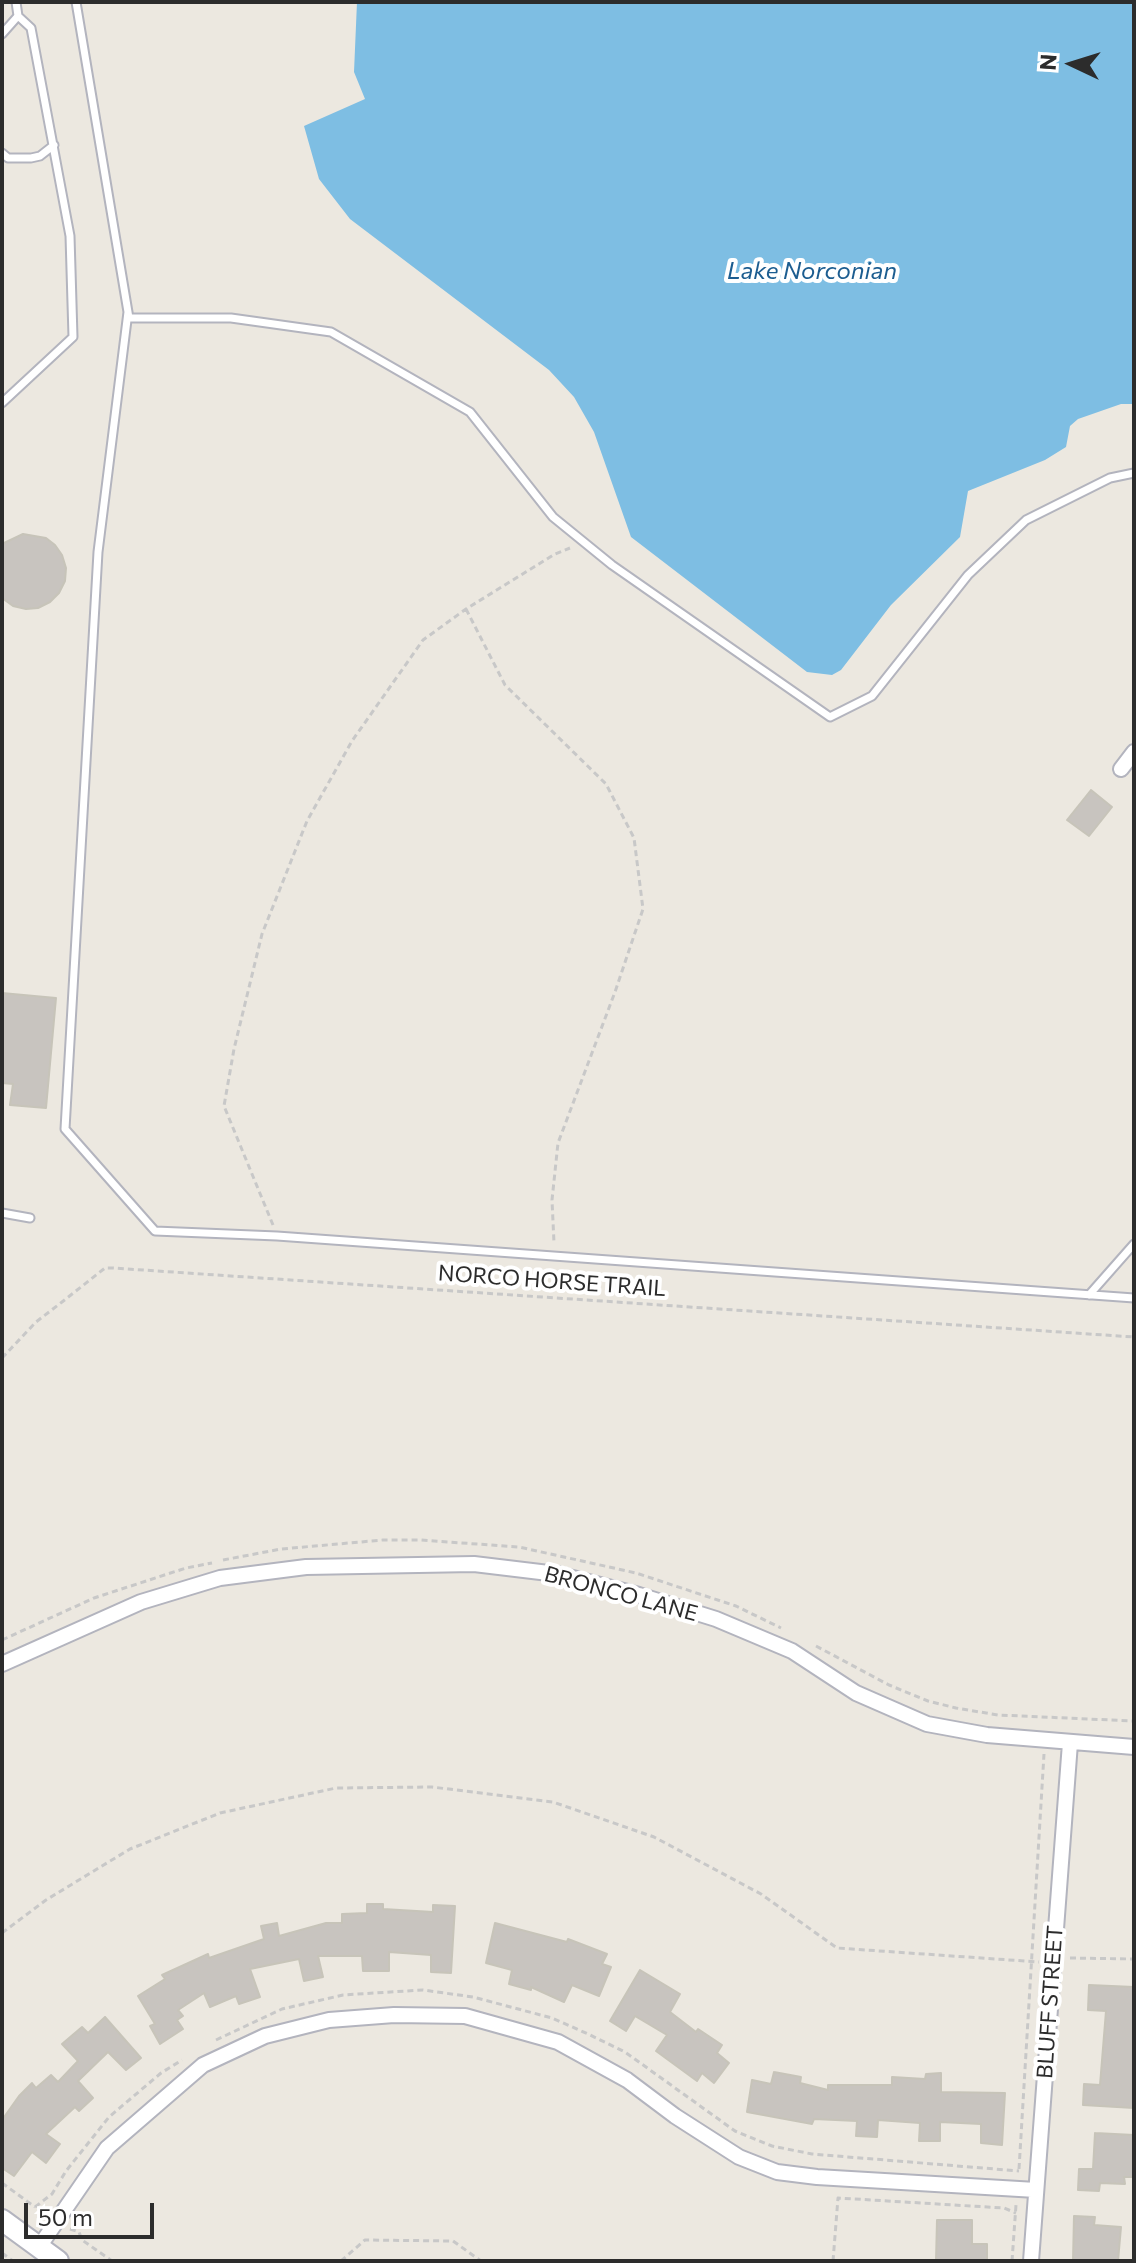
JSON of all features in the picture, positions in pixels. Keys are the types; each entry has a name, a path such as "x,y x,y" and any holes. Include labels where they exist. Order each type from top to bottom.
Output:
{"main road":[{"path":"2,2220 58,2261"}],"street":[{"path":"1121,769 1134,752"},
{"name":"BRONCO LANE","path":"2,1664 141,1602 220,1578 306,1567 474,1564 557,1574 716,1619 792,1651 856,1693 927,1724 1044,1741 1134,1747"},
{"name":"BLUFF STREET","path":"1031,2261 1070,1743"},
{"path":"39,2247 107,2148 203,2065 265,2036 329,2020 394,2015 465,2016 558,2042 627,2080 675,2116 739,2157 777,2172 1036,2190"}],"lane":[{"path":"2,403 73,337 70,236 31,28 18,16 16,2"},
{"path":"76,2 129,318 231,318 331,332 470,412 553,517 612,565 830,717 872,696 968,575 1026,520 1110,478 1134,473"},
{"path":"2,34 18,16"},
{"path":"2,153 8,158 31,158 40,156 54,145"},
{"path":"128,312 98,552 65,1129 155,1231 277,1236 1134,1298"},
{"path":"2,1213 30,1218"},
{"path":"1089,1295 1134,1244"}],"path":[{"path":"277,1236 224,1106 234,1049 262,934 307,821 352,741 423,640 466,609 555,554 585,543"},
{"path":"466,609 505,685 606,784 634,838 643,909 558,1143 552,1200 555,1257"},
{"name":"NORCO HORSE TRAIL","path":"2,1358 53,1309 105,1268 1134,1337"},
{"path":"2,1640 94,1598 186,1568 281,1549 407,1540 519,1547 636,1573 736,1606 792,1634"},
{"path":"806,1641 889,1685 928,1701 956,1708 998,1715 1134,1721"},
{"path":"1012,2261 1033,1963 1044,1741"},
{"path":"2,1933 46,1900 130,1849 220,1813 336,1788 432,1787 553,1802 654,1837 761,1894 837,1948 1033,1963 1053,1958 1134,1959"},
{"path":"214,2041 282,2009 343,1995 423,1990 473,1997 552,2018 613,2046 735,2131 772,2146 812,2154 1019,2171"},
{"path":"35,2207 52,2194 66,2171 109,2117 161,2073 187,2057"},
{"path":"2,2183 56,2222 79,2232 82,2240 112,2261"},
{"path":"833,2261 838,2198 1004,2208 1016,2213"},
{"path":"341,2261 365,2240 453,2241 481,2261"},
{"path":"2,2253 13,2261"}],"water":[{"name":"Lake Norconian","path":"357,2 1134,2 1134,404 1121,404 1078,419 1070,426 1066,447 1045,460 968,491 960,537 891,605 841,670 832,675 807,672 631,537 594,432 574,397 549,370 350,219 319,179 304,126 365,99 354,72"}],"building":[{"path":"23,534 46,538 55,545 66,568 65,581 59,593 38,608 13,606 2,598 2,544"},
{"path":"1091,790 1112,807 1089,836 1067,820"},
{"path":"2,993 56,998 46,1108 10,1105 13,1084 2,1083"},
{"path":"367,1904 383,1904 383,1909 433,1912 433,1905 455,1906 451,1973 431,1972 431,1955 389,1952 389,1971 363,1971 362,1956 318,1956 323,1977 304,1981 299,1959 250,1969 260,1997 239,2004 236,1996 210,2007 204,1993 178,2010 183,2016 177,2020 183,2029 160,2044 150,2026 155,2024 138,1996 165,1979 162,1975 208,1954 209,1958 264,1939 261,1926 277,1923 279,1936 326,1923 342,1923 342,1914 367,1913"},
{"path":"495,1923 567,1942 568,1939 607,1954 602,1964 611,1967 599,1996 572,1985 564,2002 531,1987 531,1990 509,1984 512,1970 486,1963"},
{"path":"640,1970 680,1994 670,2012 696,2032 698,2029 722,2045 717,2053 729,2063 714,2083 702,2073 697,2081 656,2051 667,2035 635,2016 626,2031 610,2021"},
{"path":"1089,1985 1134,1987 1134,2108 1083,2105 1084,2084 1100,2085 1106,2011 1088,2010"},
{"path":"105,2017 141,2058 126,2070 108,2052 78,2081 93,2098 79,2111 75,2107 46,2134 60,2144 46,2163 32,2152 14,2176 2,2168 2,2120 32,2083 36,2088 51,2075 58,2082 78,2061 62,2044 82,2027 88,2033"},
{"path":"774,2072 801,2077 800,2083 828,2090 828,2085 892,2085 892,2077 925,2079 926,2074 941,2073 941,2092 1005,2093 1002,2145 981,2143 981,2124 940,2122 940,2141 919,2141 920,2123 878,2120 877,2137 856,2136 857,2121 814,2119 812,2124 747,2112 752,2080 771,2084"},
{"path":"1095,2133 1134,2135 1133,2177 1124,2177 1125,2184 1100,2183 1099,2191 1078,2190 1079,2169 1093,2169"},
{"path":"1074,2216 1095,2217 1094,2225 1121,2227 1118,2261 1073,2261"},
{"path":"937,2220 972,2220 972,2244 987,2244 987,2261 936,2261"}]}
